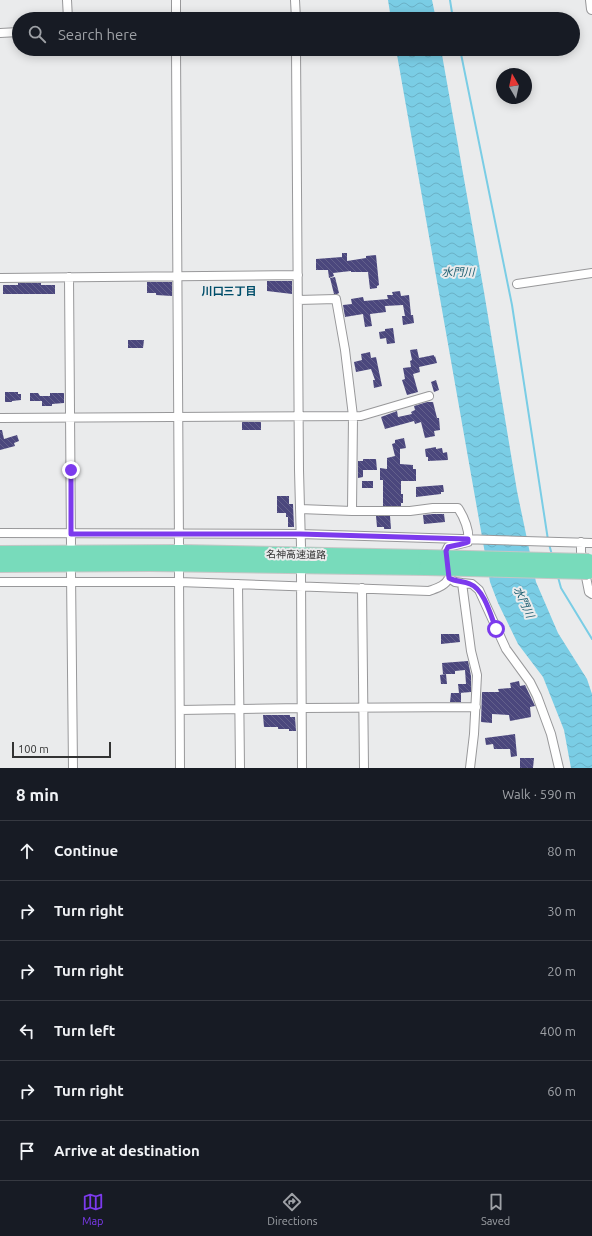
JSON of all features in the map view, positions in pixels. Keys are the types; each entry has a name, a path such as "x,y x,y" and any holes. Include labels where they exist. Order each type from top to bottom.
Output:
{"highway":[{"name":"名神高速道路","path":"0,551 189,552 425,563 590,567"},
{"name":"名神高速道路","path":"0,565 425,563"}],"street":[{"path":"67,0 68,12"},
{"path":"176,0 176,12"},
{"path":"295,0 296,12"},
{"path":"591,0 592,9"},
{"path":"0,32 12,32"},
{"path":"176,56 179,545"},
{"path":"296,56 298,416 301,546"},
{"path":"517,284 592,273"},
{"path":"0,278 298,275"},
{"path":"69,277 71,544"},
{"path":"298,300 336,300 345,350 353,416 352,511"},
{"path":"0,418 361,416 429,396"},
{"path":"0,582 178,582 429,591 440,587 447,582 449,578 446,551 448,547 468,542 462,515 458,508 352,511 300,509"},
{"path":"0,533 300,534 592,543"},
{"path":"581,542 589,592 592,594"},
{"path":"179,572 180,768"},
{"path":"71,573 73,768"},
{"path":"301,573 302,768"},
{"path":"449,578 455,582 472,584 479,590 506,649 530,682 538,696 551,734 560,768"},
{"path":"462,583 471,651 477,674 474,734 470,768"},
{"path":"238,584 240,768"},
{"path":"362,588 364,768"},
{"path":"180,710 476,707"}],"water":[{"path":"388,0 432,0 435,12 390,12"},
{"name":"水門川","path":"397,56 442,56 517,491 536,582 558,633 587,679 592,694 592,768 571,768 564,730 543,677 518,644 498,603 490,582"}],"building":[{"path":"342,253 347,253 347,261 376,255 379,285 377,288 370,289 368,272 351,271 333,273 334,276 329,278 328,270 316,270 316,259 342,257"},
{"path":"335,277 339,293 337,294 334,294 330,278"},
{"path":"267,281 292,281 292,294 267,291"},
{"path":"147,282 172,282 172,296 147,293"},
{"path":"18,283 41,283 41,285 55,285 55,294 3,294 3,285 18,285"},
{"path":"400,291 401,296 409,295 411,315 413,315 414,323 403,325 402,316 405,316 403,305 385,306 386,312 370,314 372,326 365,327 363,314 345,317 343,305 352,304 351,299 363,297 364,301 388,299 387,295 393,295 392,292"},
{"path":"393,328 395,343 387,344 386,338 380,339 379,332 385,331 385,329"},
{"path":"128,340 144,340 143,348 128,348"},
{"path":"417,349 419,358 434,355 437,363 419,367 420,372 413,374 418,392 407,395 402,380 405,379 403,368 411,367 410,361 412,360 410,350"},
{"path":"370,352 371,358 376,357 382,386 374,388 373,380 375,380 371,369 356,372 354,362 362,360 361,354"},
{"path":"436,380 439,390 434,392 431,382"},
{"path":"5,392 18,392 18,394 21,394 21,400 5,402"},
{"path":"30,393 38,393 40,396 50,396 50,393 64,393 64,403 52,404 52,406 42,406 42,401 30,401"},
{"path":"427,402 433,402 437,418 439,418 440,430 434,431 435,436 425,438 421,422 415,424 414,421 385,429 381,417 397,411 398,417 412,414 411,412 415,410 414,406"},
{"path":"242,422 261,422 261,430 242,430"},
{"path":"0,430 2,430 4,439 17,435 19,441 14,443 15,446 0,450"},
{"path":"404,438 406,448 400,449 400,464 413,465 413,469 416,469 416,481 401,481 403,503 401,503 401,506 383,506 383,480 380,480 380,468 387,469 387,458 395,456 392,444 395,443 395,440"},
{"path":"436,447 436,449 442,448 443,453 447,452 448,460 428,461 425,449"},
{"path":"363,459 376,459 377,470 363,470 363,477 358,478 358,461 363,461"},
{"path":"362,481 373,481 373,488 362,488"},
{"path":"443,485 444,492 441,492 441,494 416,497 416,487"},
{"path":"277,496 289,496 289,504 293,504 294,527 288,527 288,517 286,517 286,513 277,513"},
{"path":"444,514 445,522 424,524 423,515"},
{"path":"376,516 390,516 391,529 377,527"},
{"path":"441,634 459,634 460,642 441,644"},
{"path":"468,661 471,676 471,692 459,693 458,684 466,684 465,670 455,671 455,674 443,674 442,663"},
{"path":"446,674 447,684 441,684 440,675"},
{"path":"519,681 520,686 525,685 535,706 530,707 531,717 510,721 509,715 492,714 492,723 481,722 482,692 499,692 498,689 511,688 510,683"},
{"path":"451,693 461,693 461,702 450,702"},
{"path":"263,715 290,715 290,717 295,717 296,731 289,731 289,729 278,729 278,727 264,727"},
{"path":"515,734 517,756 511,757 510,749 494,749 493,744 486,745 485,738"},
{"path":"520,758 534,758 533,768 520,768"}],"waterway":[{"path":"450,0 452,12"},
{"path":"461,56 512,305 548,540"},
{"path":"549,544 552,555"},
{"path":"558,577 561,588 592,639"}],"district":[{"name":"川口三丁目","path":"229,291"}],"route":[{"path":"71,470 71,534 300,534 468,539 468,542 448,547 446,551 449,578 455,582 472,584 479,590 496,629"}]}
